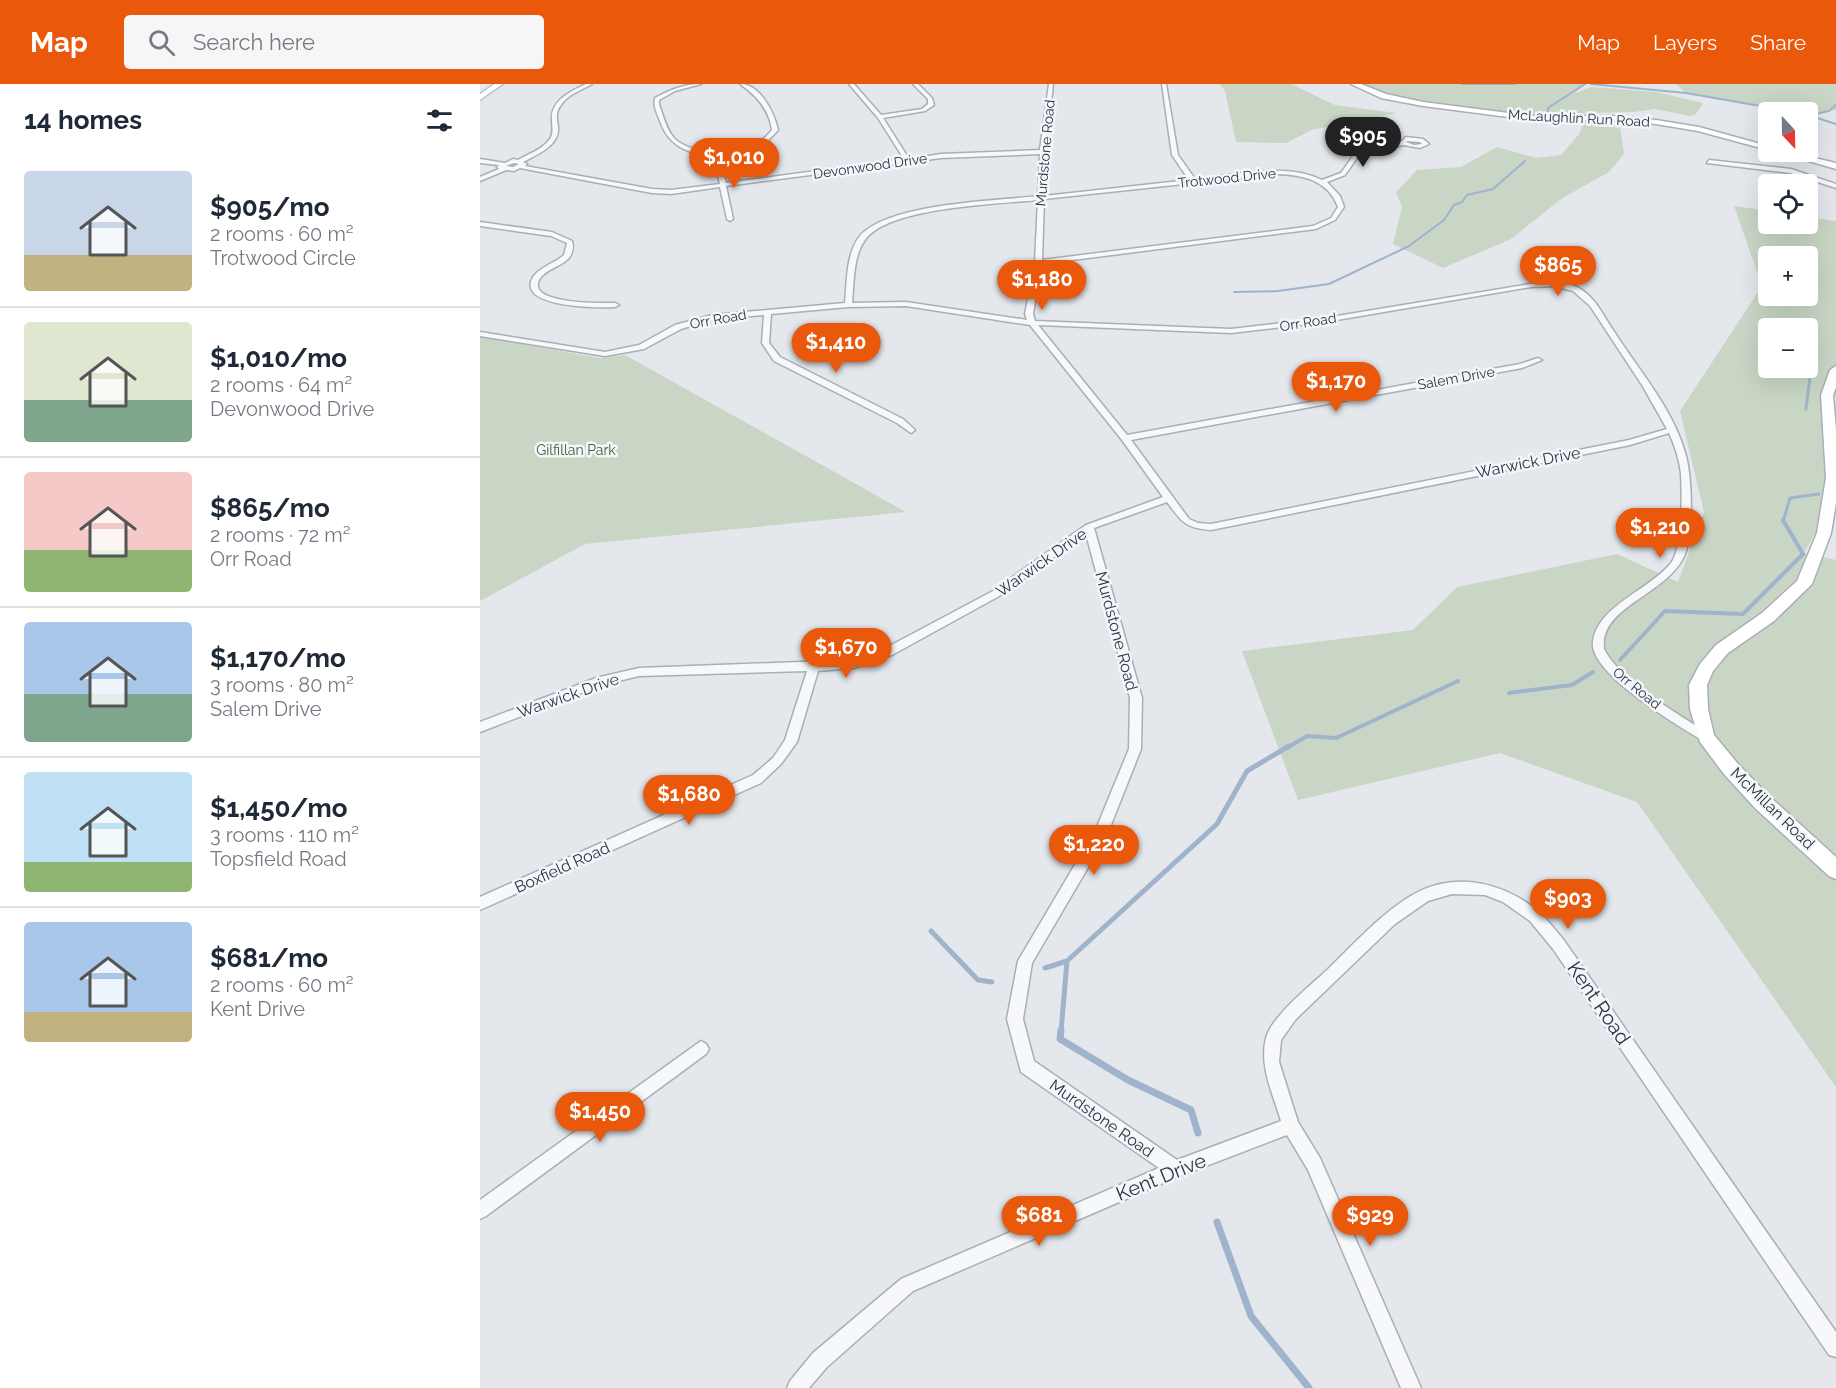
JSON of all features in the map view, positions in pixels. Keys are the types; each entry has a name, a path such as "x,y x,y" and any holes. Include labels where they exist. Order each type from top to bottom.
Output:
{"main road":[{"path":"480,93 493,84"},
{"path":"480,98 499,84"},
{"name":"McLaughlin Run Road","path":"1355,84 1378,94 1423,104 1521,117 1642,120 1699,129 1758,145"},
{"path":"1818,161 1836,166"},
{"name":"McMillan Road","path":"1836,370 1827,395 1833,478 1824,533 1804,584 1768,617 1722,649 1706,668 1698,685 1699,709 1706,737 1731,769 1762,802 1836,870"}],"street":[{"path":"480,161 503,166 520,164 538,152 556,132 553,114 557,105 568,95 590,84"},
{"path":"699,84 673,90 657,99 656,104 672,140 680,146 696,151 734,156"},
{"path":"730,219 721,186 721,175 734,156 761,143 775,130 774,123 754,89 742,84"},
{"path":"851,84 880,117 908,161"},
{"path":"880,117 928,108 932,102 915,84"},
{"name":"Murdstone Road","path":"1032,323 1029,314 1038,262 1043,153 1051,84"},
{"path":"1164,84 1175,154 1194,182"},
{"path":"1038,262 1314,228 1334,219 1341,207 1340,199 1322,182 1343,174 1357,154 1362,151 1404,144"},
{"name":"Devonwood Drive","path":"520,164 634,190 671,192 963,154 1043,153"},
{"path":"1709,162 1781,170 1836,186"},
{"path":"480,179 503,166"},
{"name":"Trotwood Drive","path":"848,305 854,252 860,239 874,226 895,217 921,211 1276,172 1304,174 1322,182"},
{"path":"480,224 552,234 564,238 570,242 569,252 565,258 537,279 535,290 539,295 557,301 594,307 615,305"},
{"name":"Orr Road","path":"480,334 605,354 641,347 678,327 697,320 848,305 906,304 1032,323 1231,332 1325,320 1531,285 1566,286 1579,291 1589,302 1658,403 1672,430 1685,470 1685,530 1681,555 1667,572 1622,606 1599,635 1598,650 1606,663 1670,715 1706,737"},
{"path":"768,312 764,344 777,359 900,421 911,430"},
{"path":"1032,323 1125,438 1168,498"},
{"name":"Salem Drive","path":"1125,438 1522,366 1538,360"},
{"name":"Warwick Drive","path":"480,727 600,681 639,672 854,664 888,652 997,593 1089,527 1168,498 1186,521 1196,526 1210,527 1630,442 1672,430"},
{"name":"Murdstone Road","path":"1089,527 1136,698 1135,749 1101,831 1025,961 1015,1019 1027,1065 1175,1169"},
{"name":"Boxfield Road","path":"480,904 757,779 777,761 791,742 814,667"},
{"name":"Kent Road","path":"1291,1126 1271,1062 1274,1037 1291,1014 1390,920 1424,896 1452,888 1485,889 1508,898 1535,917 1558,944 1836,1348"},
{"path":"480,1210 701,1049"},
{"path":"1291,1126 1314,1164 1411,1388"},
{"name":"Kent Drive","path":"797,1388 820,1360 908,1285 1175,1169 1291,1126"}],"green space":[{"path":"1220,84 1291,84 1335,105 1397,113 1311,130 1287,143 1236,142 1225,91"},
{"path":"1360,84 1585,84 1574,94 1591,87 1656,92 1703,103 1695,115 1690,116 1655,109 1557,117 1553,112 1546,117 1525,116 1390,96"},
{"path":"1676,84 1836,84 1836,110 1818,113 1818,102 1758,102 1758,106 1686,93"},
{"path":"1583,122 1620,126 1624,154 1609,172 1561,199 1511,239 1443,268 1393,244 1402,207 1396,192 1417,170 1461,167 1497,147 1536,158 1561,155 1580,133"},
{"path":"1734,206 1758,210 1758,234 1818,234 1818,218 1836,221 1836,397 1828,395 1828,511 1804,553 1836,560 1836,1087 1637,802 1500,753 1298,800 1242,651 1413,630 1457,587 1617,554 1678,582 1704,512 1680,411 1758,292 1758,306 1818,306 1818,246 1758,246 1758,275"},
{"name":"Gilfillan Park","path":"480,336 599,358 625,355 906,512 585,544 480,601"}],"waterway":[{"path":"1462,84 1515,84"},
{"path":"1548,112 1548,108 1585,84"},
{"path":"1591,84 1686,93 1758,106"},
{"path":"1818,113 1829,111 1836,105"},
{"path":"1818,118 1836,124"},
{"path":"1234,292 1278,291 1329,284 1409,246 1444,220 1454,205 1462,202 1467,195 1493,189 1525,161"},
{"path":"1806,409 1810,378"},
{"path":"1783,521 1790,498 1819,494"},
{"path":"1620,660 1665,611 1743,614 1803,554 1783,521"},
{"path":"1509,693 1572,685 1593,672"},
{"path":"1287,748 1307,736 1336,738 1458,681"},
{"path":"1067,961 1217,824 1247,771 1289,746"},
{"path":"931,931 978,980 992,982"},
{"path":"1045,968 1067,961"},
{"path":"1061,1032 1067,961"},
{"path":"1061,1030 1060,1039 1128,1080 1191,1110 1198,1133"},
{"path":"1217,1222 1251,1316 1309,1388"}]}
